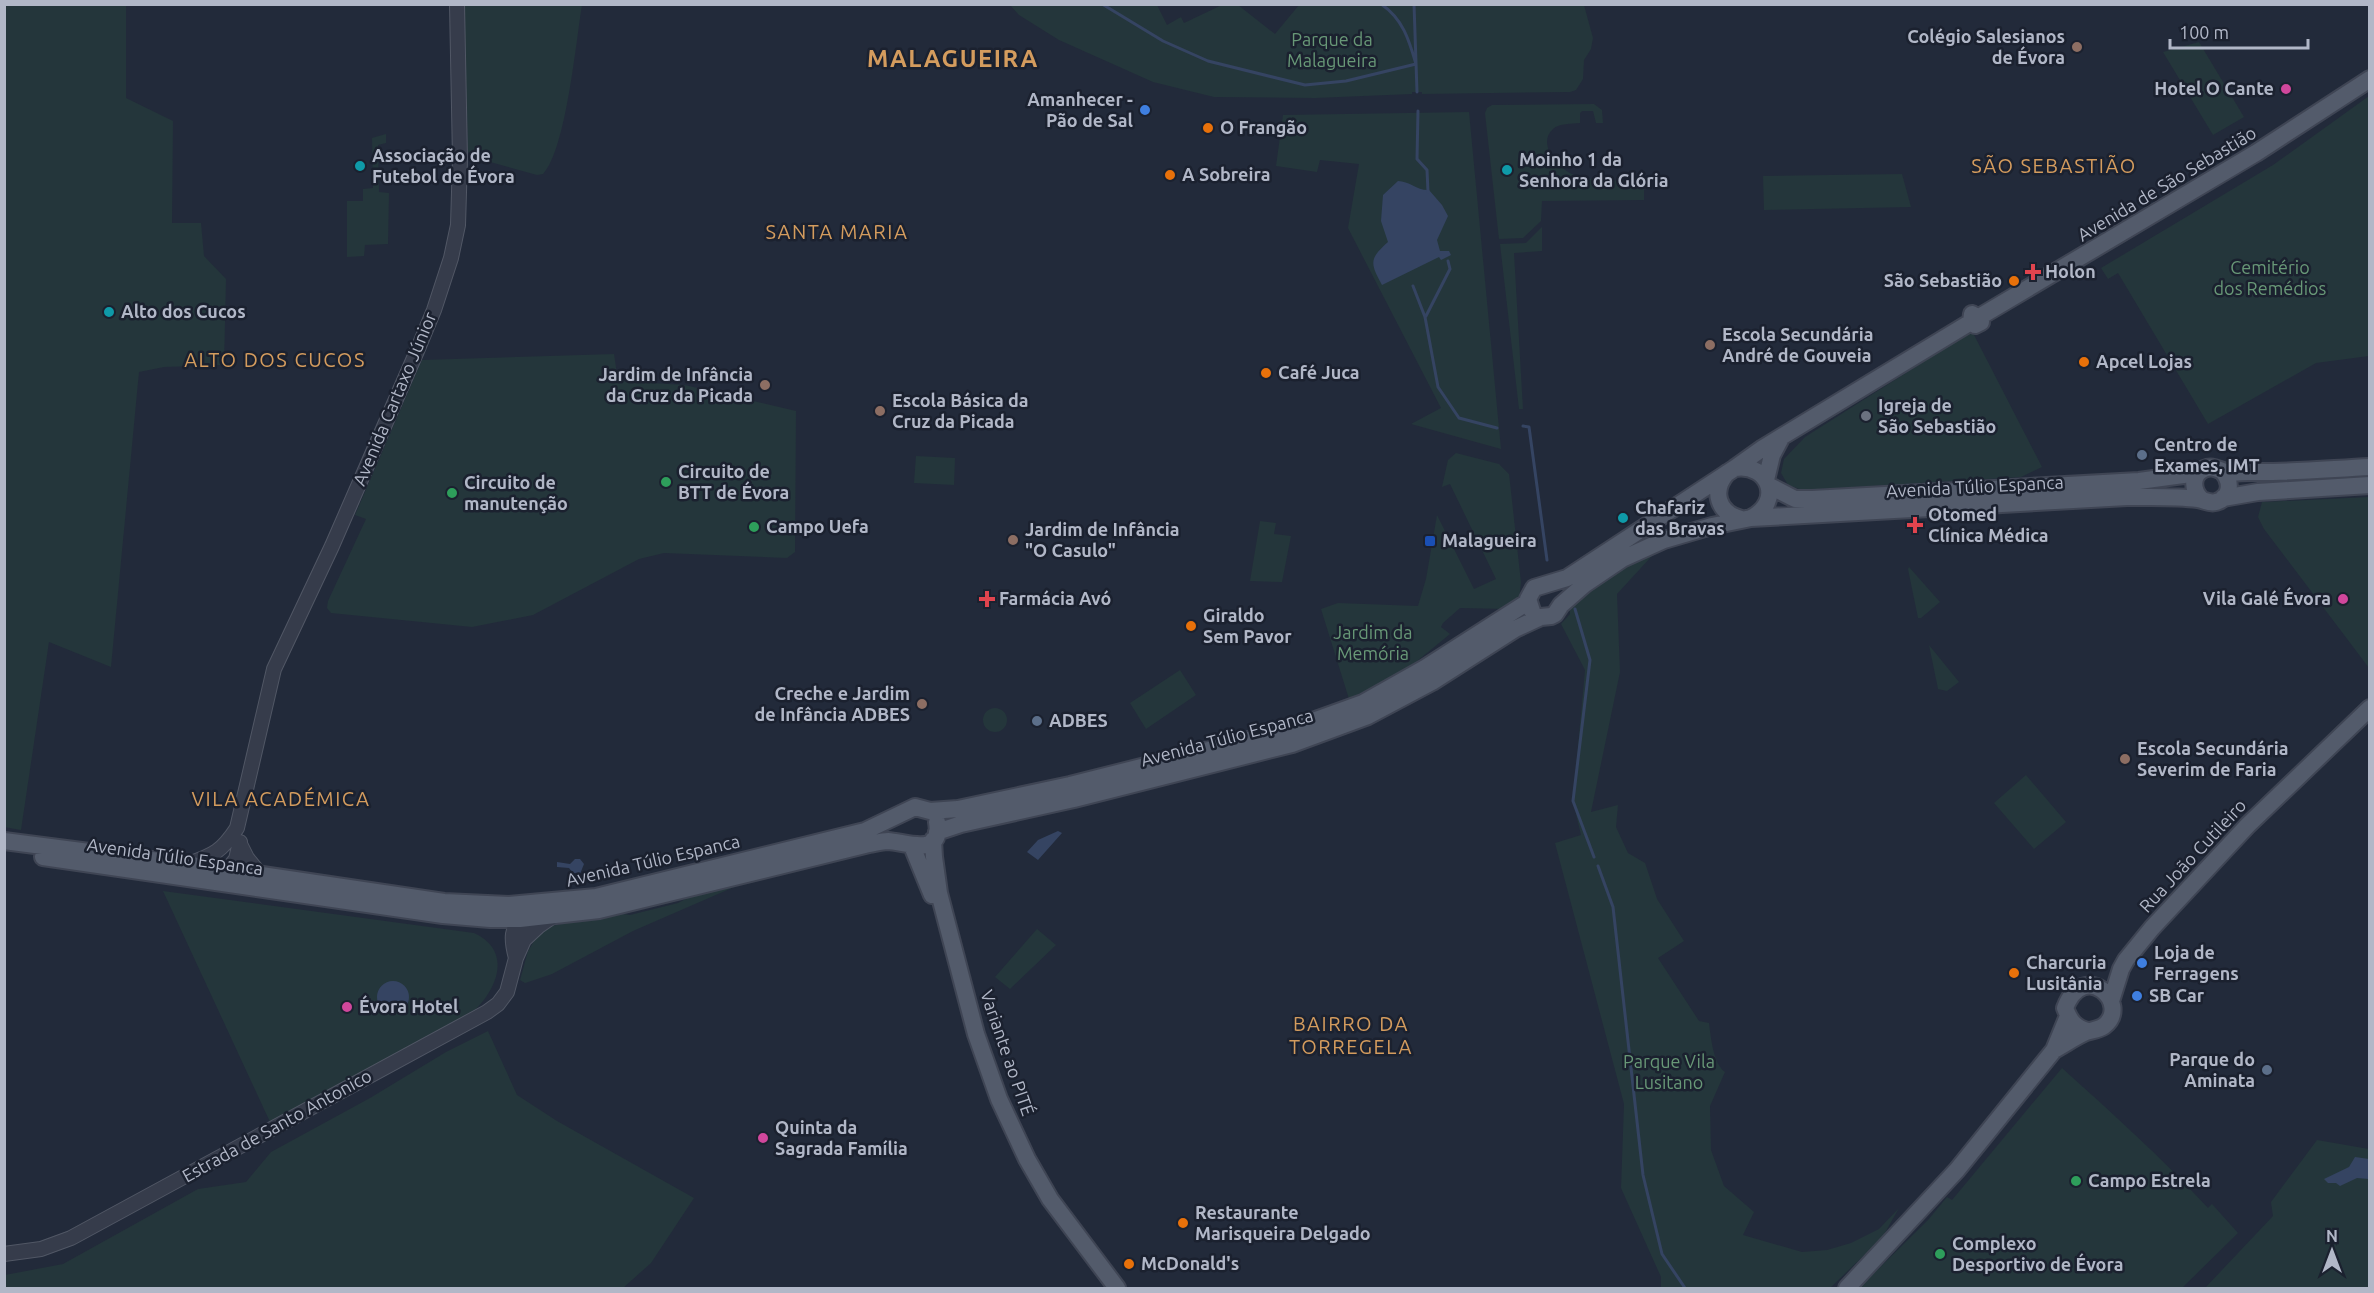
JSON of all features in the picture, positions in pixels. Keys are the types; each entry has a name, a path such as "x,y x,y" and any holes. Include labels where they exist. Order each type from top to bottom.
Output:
{"main road":[{"name":"Avenida de São Sebastião","path":"1731,471 1976,319 2256,153 2370,79"},
{"path":"1731,471 1721,480 1717,497 1725,512 1746,519 1765,509 1770,493 1767,483 1772,455 1782,438"},
{"name":"Avenida Túlio Espanca","path":"4,841 184,871 243,887 443,915 490,919 517,917 865,831 915,807 930,811 958,810 1070,785 1288,730 1363,703 1425,669 1528,603 1534,588 1567,578 1731,471 1751,468 1758,471 1767,483 1795,498 1812,499 2139,481 2198,473 2213,467 2223,472 2272,473 2370,467"},
{"path":"2223,472 2229,482 2227,493 2223,498"},
{"path":"2198,473 2194,484 2197,495 2201,499"},
{"name":"Avenida Túlio Espanca","path":"554,909 599,910 886,841 920,847 935,836 961,824 1074,799 1292,744 1368,717 1432,682 1515,629 1540,617 1551,616 1585,584 1622,559 1664,540 1746,519 2127,497 2201,499 2212,502 2258,492 2370,485"},
{"path":"1550,585 1558,591 1561,605"},
{"path":"1528,603 1532,611 1540,617"},
{"name":"Rua João Cutileiro","path":"2054,1050 2088,1031 2097,1030 2110,1018 2111,1001 2121,969 2152,928 2241,832 2370,708"},
{"path":"930,811 938,825 935,836"},
{"path":"902,814 897,829 908,845"},
{"name":"Variante ao PITÉ","path":"935,836 933,857 942,904 976,1034 999,1099 1050,1199 1117,1288"},
{"name":"Variante ao PITÉ","path":"908,845 932,895 971,1042 992,1102 1044,1203 1107,1288"},
{"name":"Avenida Túlio Espanca","path":"4,850 184,871 230,867 261,875 444,902 517,917"},
{"name":"Rua João Cutileiro","path":"1847,1288 1957,1170 2054,1050 2068,1016 2065,1008 2068,999 2074,991 2082,986 2091,985 2126,960"},
{"path":"2091,985 2099,987 2111,1001"},
{"path":"2068,1016 2072,1024 2088,1031"}],"street":[{"name":"Avenida Cartaxo Júnior","path":"233,844 271,681 279,656 336,536 434,310 451,258 458,225 460,159 456,4"},
{"path":"233,844 225,859 243,887"},
{"path":"184,871 233,844"},
{"path":"233,844 261,875"},
{"path":"490,919 518,941 539,926 554,909"},
{"name":"Estrada de Santo Antonico","path":"4,1254 41,1249 71,1238 487,1012 498,1004 507,992 516,958 518,941 513,928 517,917"}],"green space":[{"path":"4,5 126,5 126,98 173,121 172,223 201,223 204,256 226,279 224,365 164,367 139,372 111,667 49,642 21,830 4,827"},
{"path":"464,5 582,5 564,119 558,143 543,174 537,175 476,158 468,152"},
{"name":"Parque da Malagueira","path":"1010,5 1157,5 1167,25 1181,17 1184,23 1222,5 1238,5 1275,34 1299,5 1584,5 1593,38 1591,49 1584,60 1583,79 1576,90 1570,92 1422,94 1422,92 1412,92 1412,94 1315,98 1214,97 1153,82 1059,40 1019,15"},
{"path":"2199,42 2244,117 2213,135 2163,52"},
{"name":"Cemitério dos Remédios","path":"2369,96 2369,356 2316,363 2208,424 2118,273 2108,279 2101,268 2273,165"},
{"path":"1594,104 1602,110 1603,123 1596,123 1593,111 1582,111 1580,123 1562,125 1553,129 1548,135 1549,150 1558,164 1577,176 1602,180 1644,179 1644,200 1542,201 1541,221 1523,238 1499,239 1485,113 1487,108 1492,105"},
{"path":"1469,112 1501,449 1411,424 1441,408 1348,228 1359,164 1320,160 1317,172 1276,166 1283,115"},
{"path":"386,134 386,143 378,145 379,192 389,193 388,244 365,245 364,256 347,257 347,201 363,201 363,189 373,188 372,138"},
{"path":"1902,174 1911,207 1764,210 1763,176"},
{"path":"1542,227 1542,251 1514,253 1523,409 1519,409 1500,244 1526,243"},
{"path":"1972,331 2042,467 2021,477 1802,490 1788,485 1781,473 1784,459 1805,437"},
{"path":"614,354 618,381 685,385 796,411 795,552 787,558 664,553 639,559 533,615 472,627 331,613 327,608 328,601 366,519 355,515 422,360"},
{"name":"Jardim da Memória","path":"1456,453 1499,464 1509,474 1521,582 1519,600 1507,609 1460,608 1441,627 1450,634 1405,671 1349,699 1321,609 1338,603 1418,606 1426,579 1437,515 1474,589 1496,579 1450,484 1442,487 1448,460"},
{"path":"916,456 955,458 954,485 914,483"},
{"name":"Vila Galé Évora","path":"2370,497 2369,668 2264,529 2258,517 2262,502"},
{"path":"1260,521 1276,523 1274,534 1291,536 1282,582 1250,581"},
{"name":"Parque Vila Lusitano","path":"1662,545 1617,594 1620,672 1591,812 1618,805 1616,827 1628,853 1645,863 1657,899 1684,941 1658,958 1699,1021 1709,1023 1715,1056 1725,1072 1710,1106 1711,1150 1724,1186 1754,1212 1743,1235 1802,1252 1827,1250 1851,1243 1879,1229 1899,1208 1882,1238 1830,1288 1661,1288 1661,1277 1621,1188 1624,1104 1555,843 1581,835 1573,801 1585,670 1561,624 1570,614 1569,604 1588,585"},
{"path":"1909,567 1940,602 1921,618 1918,618"},
{"path":"1929,645 1959,682 1947,691 1938,689"},
{"path":"1180,670 1196,695 1146,729 1130,703"},
{"path":"995,708 1000,709 1006,715 1006,725 1000,731 995,732 990,731 984,725 983,720 984,715 990,709"},
{"path":"2026,775 2066,822 2034,849 1994,803"},
{"path":"741,884 633,931 552,974 525,983 520,980 528,951 537,936 551,926 617,913 630,915 678,903 695,894"},
{"name":"Évora Hotel","path":"163,891 474,933 486,940 493,949 498,969 491,990 476,1009 270,1122"},
{"path":"1037,929 1056,945 1010,989 995,977"},
{"path":"488,1031 517,1095 557,1121 694,1198 651,1263 623,1288 5,1288 5,1275 63,1264 198,1189 246,1182 271,1152 370,1098 446,1052"},
{"name":"Campo Estrela","path":"2062,1068 2155,1154 2208,1208 2212,1204 2238,1233 2182,1288 1859,1288 1928,1220 1947,1197 1952,1200"},
{"path":"2317,1140 2369,1149 2369,1288 2205,1288 2273,1216 2271,1202"}],"water":[{"path":"1398,181 1429,190 1442,205 1448,216 1437,240 1440,251 1449,251 1451,255 1441,260 1439,257 1382,285 1373,262 1377,253 1388,242 1381,221 1383,195"},
{"path":"1058,831 1062,833 1038,860 1027,852 1038,840"},
{"path":"575,859 580,859 584,864 580,874 573,873 569,868 557,867 557,862 570,864"},
{"path":"393,981 404,986 409,997 404,1008 393,1013 382,1008 377,997 382,986"},
{"path":"2355,1157 2369,1159 2369,1179 2357,1178 2340,1186 2336,1183 2328,1183 2324,1179 2349,1167"}],"waterway":[{"path":"1102,4 1163,41 1208,61 1305,85 1346,81 1416,64 1408,38 1400,23 1381,4"},
{"path":"1414,4 1417,92"},
{"path":"1418,111 1417,159 1427,170 1428,192"},
{"path":"1426,316 1450,269 1448,261"},
{"path":"1413,286 1425,317 1438,387 1459,418 1497,428"},
{"path":"1523,426 1529,427 1547,560"},
{"path":"1575,609 1590,660 1573,801 1594,857"},
{"path":"1598,866 1613,907 1643,1175 1662,1254 1685,1288"}],"place":[{"name":"Colégio Salesianos de Évora","path":"2077,47"},
{"name":"Hotel O Cante","path":"2286,89"},
{"name":"Amanhecer - Pão de Sal","path":"1145,110"},
{"name":"O Frangão","path":"1208,128"},
{"name":"Associação de Futebol de Évora","path":"360,166"},
{"name":"Moinho 1 da Senhora da Glória","path":"1507,170"},
{"name":"A Sobreira","path":"1170,175"},
{"name":"Holon","path":"2033,272"},
{"name":"São Sebastião","path":"2014,281"},
{"name":"Alto dos Cucos","path":"109,312"},
{"name":"Escola Secundária André de Gouveia","path":"1710,345"},
{"name":"Apcel Lojas","path":"2084,362"},
{"name":"Café Juca","path":"1266,373"},
{"name":"Jardim de Infância da Cruz da Picada","path":"765,385"},
{"name":"Escola Básica da Cruz da Picada","path":"880,411"},
{"name":"Igreja de São Sebastião","path":"1866,416"},
{"name":"Centro de Exames, IMT","path":"2142,455"},
{"name":"Circuito de BTT de Évora","path":"666,482"},
{"name":"Circuito de manutenção","path":"452,493"},
{"name":"Chafariz das Bravas","path":"1623,518"},
{"name":"Otomed Clínica Médica","path":"1915,525"},
{"name":"Campo Uefa","path":"754,527"},
{"name":"Jardim de Infância \"O Casulo\"","path":"1013,540"},
{"name":"Malagueira","path":"1430,541"},
{"name":"Farmácia Avó","path":"987,599"},
{"name":"Vila Galé Évora","path":"2343,599"},
{"name":"Giraldo Sem Pavor","path":"1191,626"},
{"name":"Creche e Jardim de Infância ADBES","path":"922,704"},
{"name":"ADBES","path":"1037,721"},
{"name":"Escola Secundária Severim de Faria","path":"2125,759"},
{"name":"Loja de Ferragens","path":"2142,963"},
{"name":"Charcuria Lusitânia","path":"2014,973"},
{"name":"SB Car","path":"2137,996"},
{"name":"Évora Hotel","path":"347,1007"},
{"name":"Parque do Aminata","path":"2267,1070"},
{"name":"Quinta da Sagrada Família","path":"763,1138"},
{"name":"Campo Estrela","path":"2076,1181"},
{"name":"Restaurante Marisqueira Delgado","path":"1183,1223"},
{"name":"Complexo Desportivo de Évora","path":"1940,1254"},
{"name":"McDonald's","path":"1129,1264"}],"district":[{"name":"MALAGUEIRA","path":"953,59"},
{"name":"SÃO SEBASTIÃO","path":"2054,166"},
{"name":"SANTA MARIA","path":"837,232"},
{"name":"ALTO DOS CUCOS","path":"275,360"},
{"name":"VILA ACADÉMICA","path":"281,799"},
{"name":"BAIRRO DA TORREGELA","path":"1351,1036"}]}
